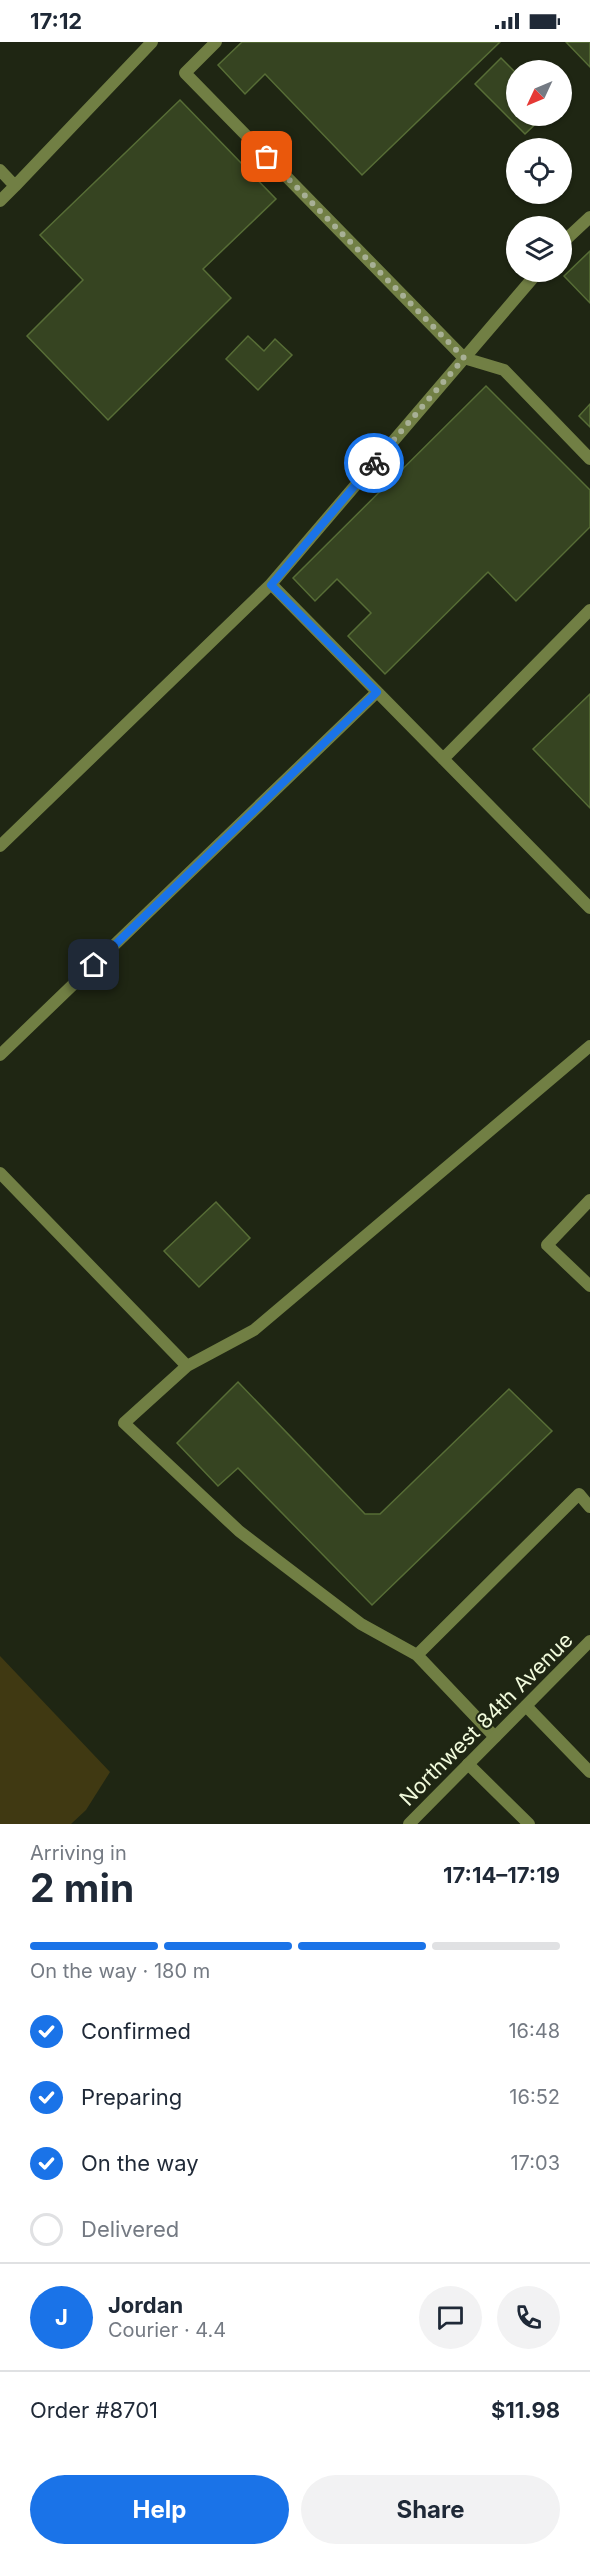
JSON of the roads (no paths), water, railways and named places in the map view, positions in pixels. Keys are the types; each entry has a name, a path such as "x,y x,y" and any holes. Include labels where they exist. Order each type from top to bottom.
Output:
{"street":[{"path":"0,201 152,42"},
{"path":"216,42 185,73 464,358 504,370 590,459"},
{"path":"0,170 15,186"},
{"path":"572,234 590,217"},
{"path":"0,846 271,585 529,282"},
{"path":"271,585 590,908"},
{"path":"443,759 590,610"},
{"path":"0,1055 377,692"},
{"path":"495,1737 417,1654 361,1624 239,1531 124,1423 187,1366 254,1330 590,1046"},
{"path":"0,1173 187,1366"},
{"path":"590,1200 547,1245 590,1286"},
{"path":"417,1654 579,1494 590,1506"},
{"name":"Northwest 84th Avenue","path":"413,1822 590,1641"},
{"path":"526,1706 590,1772"},
{"path":"468,1764 529,1824"}]}
